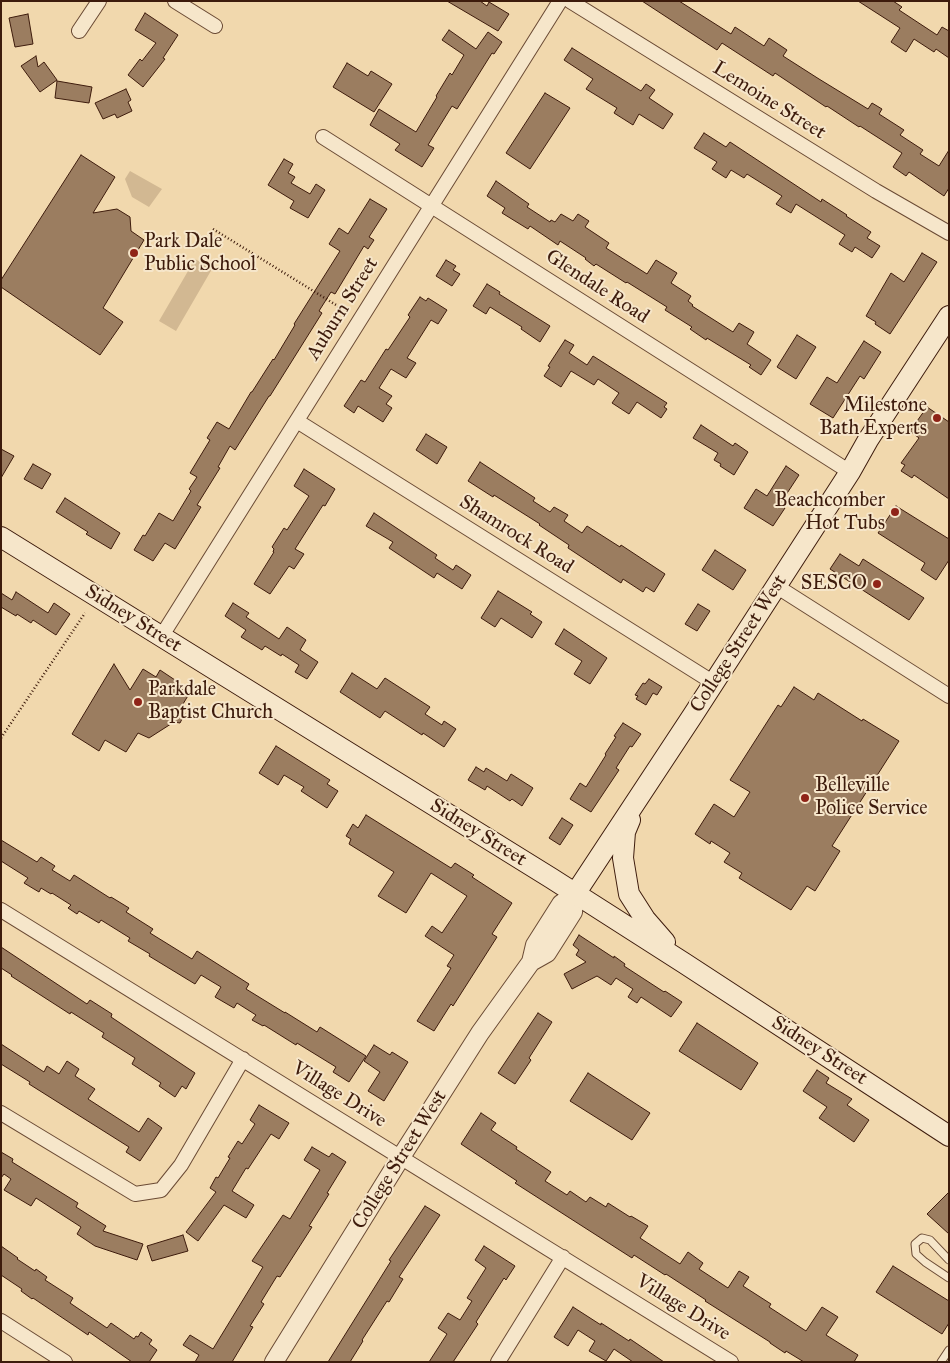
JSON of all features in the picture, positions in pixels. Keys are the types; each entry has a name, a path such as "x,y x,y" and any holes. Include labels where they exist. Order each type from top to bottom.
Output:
{"main road":[{"name":"College Street West","path":"575,894 714,683 949,316"},
{"name":"Sidney Street","path":"1,537 575,894 949,1136"},
{"path":"637,802 625,832 623,858 630,894 645,920 684,963"}],"street":[{"path":"80,31 99,1"},
{"path":"175,1 215,26"},
{"name":"Auburn Street","path":"161,637 560,1"},
{"name":"Lemoine Street","path":"570,1 876,191 949,233"},
{"name":"Glendale Road","path":"323,137 850,472"},
{"name":"Shamrock Road","path":"297,421 714,683"},
{"path":"776,586 949,696"},
{"name":"College Street West","path":"274,1362 400,1157 480,1033 532,962 535,945 561,904 575,894"},
{"name":"Village Drive","path":"1,910 731,1362"},
{"path":"1,1113 135,1194 161,1190 181,1165 243,1059"},
{"path":"498,1362 563,1258"},
{"path":"1,1320 65,1362"}],"lane":[{"path":"949,1260 930,1240 922,1238 915,1244 916,1254 949,1278"},
{"path":"941,1362 949,1350"}],"path":[{"path":"213,229 350,312"},
{"path":"1,738 85,613"}],"shaded area":[{"path":"130,171 162,189 149,207 132,197 125,179"},
{"path":"195,259 212,269 176,331 159,321"}],"building":[{"path":"447,1 480,1 487,6 489,2 509,14 498,31"},
{"path":"642,1 679,1 731,34 735,27 764,46 769,38 787,50 783,56 819,79 868,109 872,103 882,109 879,114 904,130 900,135 923,150 920,154 939,166 949,150 949,188 944,196 909,172 906,176 893,167 902,153 826,107 775,73 773,76 722,43 717,50"},
{"path":"858,1 893,1 902,7 899,10 937,35 942,27 949,31 949,58 936,49 934,52 914,39 906,52 891,42 900,28"},
{"path":"145,13 178,35 163,58 165,59 143,87 128,75 140,59 142,61 156,43 135,30"},
{"path":"28,14 33,44 15,47 9,18"},
{"path":"449,30 476,49 488,32 502,42 494,54 492,53 457,109 452,106 428,145 434,148 422,167 395,150 400,144 370,125 379,109 416,132 450,73 452,75 464,55 442,40"},
{"path":"572,48 641,91 646,84 655,90 649,98 673,114 663,129 639,114 633,125 614,113 617,108 586,89 593,79 564,60"},
{"path":"36,56 38,67 44,62 57,80 40,92 21,66"},
{"path":"347,63 368,76 371,71 392,84 374,112 333,87"},
{"path":"57,81 92,87 89,103 55,98"},
{"path":"126,89 131,100 128,102 132,111 117,118 115,114 103,119 95,103"},
{"path":"545,93 570,108 530,169 506,153"},
{"path":"704,133 726,147 730,142 821,202 822,199 871,232 867,238 880,246 872,258 855,247 852,252 839,244 845,235 796,204 791,213 776,204 782,196 747,174 744,178 731,170 726,178 712,169 717,162 694,148"},
{"path":"81,155 115,177 93,213 117,209 130,217 131,231 144,240 103,308 123,322 100,355 1,287 1,280"},
{"path":"284,159 293,164 288,173 295,177 291,183 310,194 316,184 325,190 308,218 290,208 294,201 268,185"},
{"path":"496,181 529,204 527,207 550,222 551,220 555,222 561,214 573,221 578,214 589,221 585,227 609,243 606,248 647,274 656,260 677,273 671,283 691,296 688,301 692,306 733,332 739,323 754,332 747,344 771,360 761,375 749,367 751,365 690,329 692,327 665,310 667,307 596,264 594,266 586,258 560,241 558,245 530,226 528,229 502,213 505,208 487,196"},
{"path":"370,199 387,209 369,237 374,240 368,249 364,246 335,294 331,292 319,311 322,313 235,450 230,446 218,467 220,468 197,505 201,507 175,549 165,543 153,561 134,550 159,513 173,521 197,477 190,473 210,440 207,438 217,422 229,429 251,392 274,360 294,324 340,251 329,244 339,228 348,234"},
{"path":"922,253 937,262 890,334 866,316 891,273 904,282"},
{"path":"446,260 456,266 453,270 460,274 452,286 436,276"},
{"path":"487,284 500,292 499,294 550,326 540,342 521,329 522,327 490,307 486,314 473,306"},
{"path":"420,297 426,301 428,298 447,310 438,324 431,320 407,358 416,363 406,378 391,369 379,388 392,396 386,404 392,408 383,422 358,406 354,413 344,406 361,380 365,382 386,349 388,350 410,317 408,315"},
{"path":"797,335 816,347 796,379 777,367"},
{"path":"565,340 574,345 569,353 587,365 593,356 667,403 664,407 667,409 661,418 637,402 629,414 612,403 619,393 598,379 594,385 571,371 561,387 544,376 550,367 548,366"},
{"path":"864,341 881,352 864,379 860,376 833,418 810,404 827,377 837,383"},
{"path":"927,407 949,422 949,499 914,475 912,478 901,471 905,465 901,463 919,438 910,431"},
{"path":"701,425 733,446 735,443 748,452 734,475 714,460 718,453 693,438"},
{"path":"426,434 447,447 437,464 416,450"},
{"path":"1,449 14,456 1,478"},
{"path":"480,462 535,498 533,501 550,512 554,507 568,515 564,521 582,533 587,526 620,547 621,545 665,574 654,592 646,587 643,592 623,579 621,583 568,548 569,545 540,524 468,481"},
{"path":"33,464 51,474 42,489 24,479"},
{"path":"786,466 799,475 780,504 785,508 773,526 744,508 756,489 767,496"},
{"path":"304,469 335,489 295,549 304,554 294,569 289,566 270,594 254,584 274,552 272,547 284,528 287,530 309,496 294,486"},
{"path":"65,498 120,533 111,549 86,534 88,532 56,512"},
{"path":"896,506 949,539 949,560 936,580 921,570 925,563 878,533"},
{"path":"374,513 437,555 435,558 453,570 456,565 471,575 462,589 437,573 434,578 389,548 393,542 366,526"},
{"path":"715,550 746,570 733,590 702,570"},
{"name":"SESCO","path":"840,554 859,566 863,559 924,598 909,620 830,569"},
{"path":"498,591 532,612 530,614 542,622 532,638 501,618 495,627 481,618"},
{"path":"16,592 48,613 54,603 70,614 56,635 33,620 31,623 1,607 1,593 12,600"},
{"path":"233,603 249,613 246,617 279,639 287,627 306,640 300,650 318,662 307,679 295,672 299,665 282,654 281,656 265,646 262,650 241,637 246,630 225,616"},
{"path":"698,604 710,611 697,631 685,624"},
{"path":"564,629 607,658 590,684 574,674 582,661 555,644"},
{"name":"Parkdale Baptist Church","path":"114,664 130,690 143,669 156,677 160,670 178,682 176,685 189,694 180,709 185,713 180,723 174,722 149,738 138,733 126,752 105,740 99,751 72,734"},
{"path":"352,673 377,689 385,678 430,707 425,714 442,725 444,721 456,729 444,747 385,711 380,718 340,692"},
{"path":"649,679 662,687 657,695 653,693 646,705 636,699 638,696 635,695 643,683 645,684"},
{"name":"Belleville Police Service","path":"794,687 814,700 818,693 862,721 863,719 899,741 832,846 840,851 815,891 807,886 791,910 739,878 742,873 724,862 730,853 711,841 710,844 695,834 714,804 734,817 750,792 730,780 778,705 781,707"},
{"path":"623,723 641,734 632,747 630,746 616,768 619,770 591,812 570,799 580,783 586,787"},
{"path":"276,746 330,780 327,784 338,791 327,808 301,791 304,787 284,775 278,785 259,773"},
{"path":"476,767 484,772 486,768 507,781 511,774 533,788 522,806 512,799 510,801 487,786 485,790 468,780"},
{"path":"366,815 451,868 455,863 474,875 472,877 512,903 492,934 497,937 453,1006 451,1004 434,1031 417,1021 451,968 447,966 454,955 425,936 432,926 442,933 467,896 431,873 406,913 378,896 394,872 349,844 351,839 346,836 353,824 358,828"},
{"path":"562,818 573,825 560,845 549,838"},
{"path":"1,840 37,862 41,857 55,866 52,870 70,881 74,875 129,908 126,912 153,929 150,933 192,959 197,951 249,984 246,989 317,1032 320,1027 366,1056 349,1082 333,1072 336,1067 297,1043 296,1045 264,1025 252,1020 256,1015 237,1003 234,1008 215,997 221,987 201,975 195,984 149,956 150,954 128,941 130,938 101,920 99,923 79,911 77,914 68,908 71,905 52,893 41,888 39,892 24,883 28,878 1,861"},
{"path":"579,935 682,1002 671,1017 641,997 637,1003 628,997 633,989 616,978 611,985 597,976 572,989 564,974 586,962 576,955 579,950 573,945"},
{"path":"1,947 87,1004 90,1000 112,1014 111,1017 195,1073 186,1089 182,1086 175,1097 159,1086 161,1083 132,1064 135,1058 102,1037 104,1033 71,1012 70,1014 11,976 1,968"},
{"path":"538,1013 552,1022 515,1084 498,1073"},
{"path":"697,1023 758,1063 741,1090 679,1051"},
{"path":"1,1044 44,1072 47,1066 59,1074 67,1061 79,1069 75,1076 95,1089 88,1099 139,1132 148,1118 162,1128 140,1161 126,1152 129,1147 29,1084 30,1082 1,1064"},
{"path":"374,1045 390,1055 392,1052 408,1062 384,1101 368,1091 380,1072 364,1061"},
{"path":"817,1070 829,1078 826,1083 852,1099 847,1105 869,1120 854,1142 819,1118 827,1107 803,1091"},
{"path":"588,1073 650,1113 632,1140 570,1101"},
{"path":"259,1105 289,1123 279,1139 271,1134 232,1191 254,1205 246,1218 224,1205 198,1241 186,1232 216,1192 210,1188 230,1158 228,1157 238,1141 242,1144 255,1124 250,1120"},
{"path":"481,1113 496,1123 491,1130 551,1172 545,1181 567,1195 570,1191 586,1202 590,1197 606,1207 608,1203 648,1226 640,1238 680,1264 688,1252 703,1263 699,1269 728,1288 739,1271 749,1277 743,1286 771,1304 769,1307 806,1331 822,1307 838,1317 826,1335 858,1355 854,1362 804,1362 786,1351 785,1353 666,1274 634,1255 632,1258 515,1183 517,1181 461,1144"},
{"path":"312,1147 329,1157 332,1153 346,1162 309,1226 312,1227 280,1277 277,1276 261,1302 264,1304 250,1326 253,1327 232,1362 195,1362 199,1355 183,1345 190,1335 213,1349 263,1267 252,1261 283,1215 290,1219 320,1170 304,1160"},
{"path":"1,1152 13,1159 12,1162 78,1203 76,1207 106,1226 103,1231 143,1244 137,1260 95,1246 77,1234 81,1227 36,1198 31,1206 4,1190 11,1179 4,1174 1,1178"},
{"path":"949,1192 949,1234 927,1214"},
{"path":"425,1206 440,1215 399,1277 403,1279 389,1302 387,1301 350,1362 328,1362 391,1261 389,1260"},
{"path":"183,1235 188,1251 152,1261 147,1246"},
{"path":"1,1246 17,1259 47,1277 45,1280 73,1298 70,1303 107,1328 111,1323 134,1339 141,1332 152,1340 149,1344 157,1350 149,1362 132,1362 89,1332 88,1335 21,1291 22,1289 1,1275"},
{"path":"484,1246 515,1266 506,1280 504,1278 476,1322 478,1324 453,1362 429,1362 447,1334 438,1328 448,1313 460,1320 472,1301 467,1298 486,1268 475,1260"},
{"path":"893,1266 949,1301 949,1323 942,1334 876,1292"},
{"path":"573,1307 629,1341 630,1339 664,1362 633,1362 614,1349 606,1361 589,1351 595,1341 578,1330 568,1346 554,1337"}],"place":[{"name":"Park Dale Public School","path":"134,253"},
{"name":"Milestone Bath Experts","path":"937,418"},
{"name":"Beachcomber Hot Tubs","path":"895,512"},
{"name":"SESCO","path":"877,584"},
{"name":"Parkdale Baptist Church","path":"138,702"},
{"name":"Belleville Police Service","path":"805,798"}]}
